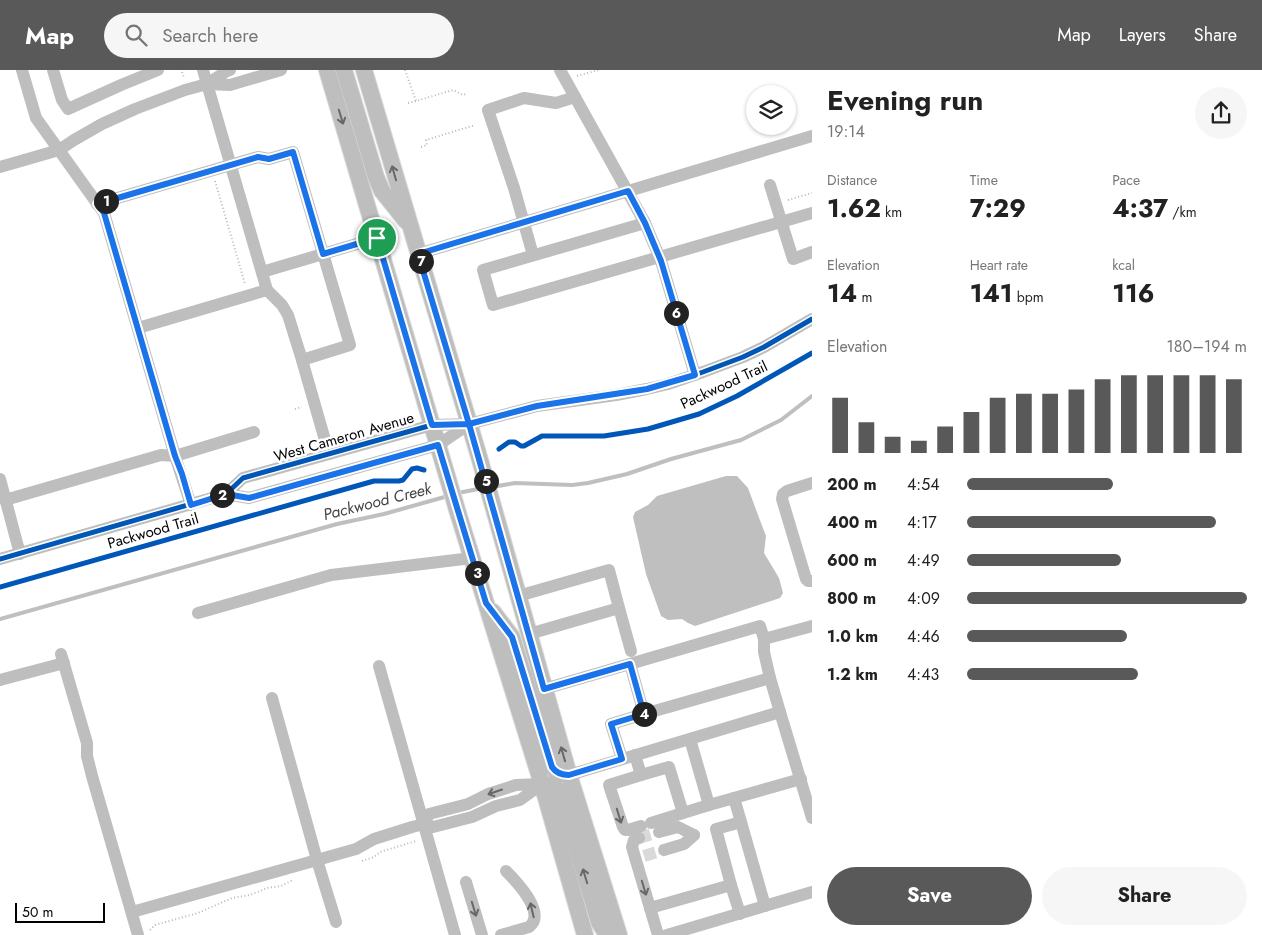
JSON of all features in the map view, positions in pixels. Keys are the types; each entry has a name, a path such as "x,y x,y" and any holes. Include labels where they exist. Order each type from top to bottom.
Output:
{"main road":[{"path":"327,70 446,475 542,784 585,935"},
{"path":"344,70 376,177 382,191 410,227"},
{"path":"364,70 494,508 569,775 619,935"},
{"path":"486,603 512,637 552,767 561,775 569,775"},
{"path":"542,784 552,785 560,792 599,922 607,935"}],"street":[{"path":"22,70 36,118 104,213 191,505"},
{"path":"54,70 62,100 68,109 158,70"},
{"path":"203,70 267,290 282,304 288,315 329,454"},
{"path":"0,167 59,150 110,120 185,90 207,84 230,70"},
{"path":"207,84 230,85 281,70"},
{"path":"560,70 645,223 659,256 695,375"},
{"path":"533,255 488,110 524,98 556,103 575,97"},
{"path":"418,254 812,136"},
{"path":"97,204 231,164 258,157 269,159 293,152 350,345 302,360"},
{"path":"770,185 793,259 812,252"},
{"path":"645,223 483,270 493,305 812,213"},
{"path":"262,272 377,238"},
{"path":"138,328 267,290"},
{"name":"West Cameron Avenue","path":"226,494 242,478 432,425 469,424 537,406 647,389 695,375 753,352 812,319"},
{"name":"West Cameron Avenue","path":"0,559 226,494 249,498 438,445 469,424"},
{"path":"3,498 161,455 175,456 254,432"},
{"path":"0,479 3,498 20,554"},
{"path":"812,483 787,491 783,494 782,499 806,579 812,582"},
{"path":"198,613 331,575 472,558"},
{"path":"518,596 609,570 631,650"},
{"path":"529,634 619,608"},
{"path":"544,689 760,626 770,678 812,818"},
{"path":"764,639 812,626"},
{"path":"0,680 62,658 87,743 87,756 92,776 138,935"},
{"path":"630,664 644,714"},
{"path":"379,666 456,935"},
{"path":"622,759 611,724 770,678"},
{"path":"272,698 336,922"},
{"path":"569,775 780,712"},
{"path":"690,739 709,806"},
{"path":"635,756 641,775"},
{"path":"647,843 678,827 694,835 684,844 647,843 623,827 609,785 669,767 682,813"},
{"path":"647,843 682,813 800,779"},
{"path":"132,912 356,849 374,839 424,824 433,827 472,817 496,806 520,800 542,784"},
{"path":"734,798 765,906"},
{"path":"740,914 716,829 741,822"},
{"path":"647,843 650,908 658,935"},
{"path":"500,935 529,927 534,920 526,894 506,870"},
{"path":"466,882 482,935"},
{"path":"650,908 731,885"},
{"path":"667,935 710,929 740,914 812,892"}],"path":[{"path":"405,70 416,101"},
{"path":"576,77 599,70"},
{"path":"182,72 185,80"},
{"path":"408,104 453,90 463,96 466,94"},
{"path":"421,147 427,145 426,140 474,125"},
{"path":"215,180 245,284"},
{"path":"295,409 307,406"}],"shaded area":[{"path":"726,476 737,476 748,488 766,536 764,553 779,578 783,593 780,598 695,626 682,619 668,620 661,616 646,574 633,517 635,512 648,505 657,496"}],"waterway":[{"name":"Packwood Creek","path":"492,487 515,483 572,485 627,474 671,459 741,440 781,420 812,396"},
{"name":"Packwood Creek","path":"458,493 483,488"},
{"name":"Packwood Creek","path":"0,619 337,524 384,514 448,496"}],"tunnel":[{"path":"639,838 659,832"},
{"path":"644,856 664,850"}],"cycle path":[{"name":"Packwood Trail","path":"0,559 226,494 243,478 432,425 469,424 537,406 616,395 668,384 743,357 812,319"},
{"name":"Packwood Trail","path":"499,449 509,442 515,442 524,446 542,436 604,436 648,429 699,414 737,396 812,353"},
{"name":"Packwood Trail","path":"0,587 374,481 403,480 412,469 424,470"}],"route":[{"path":"377,238 323,254 293,152 269,159 258,157 97,204 104,213 191,505 226,494 249,498 438,445 486,603 512,637 549,762 557,773 569,775 622,759 611,724 644,714 630,664 544,689 469,424 537,406 647,389 695,375 661,261 645,223 628,191 418,254 469,424 432,425 377,238"}]}
